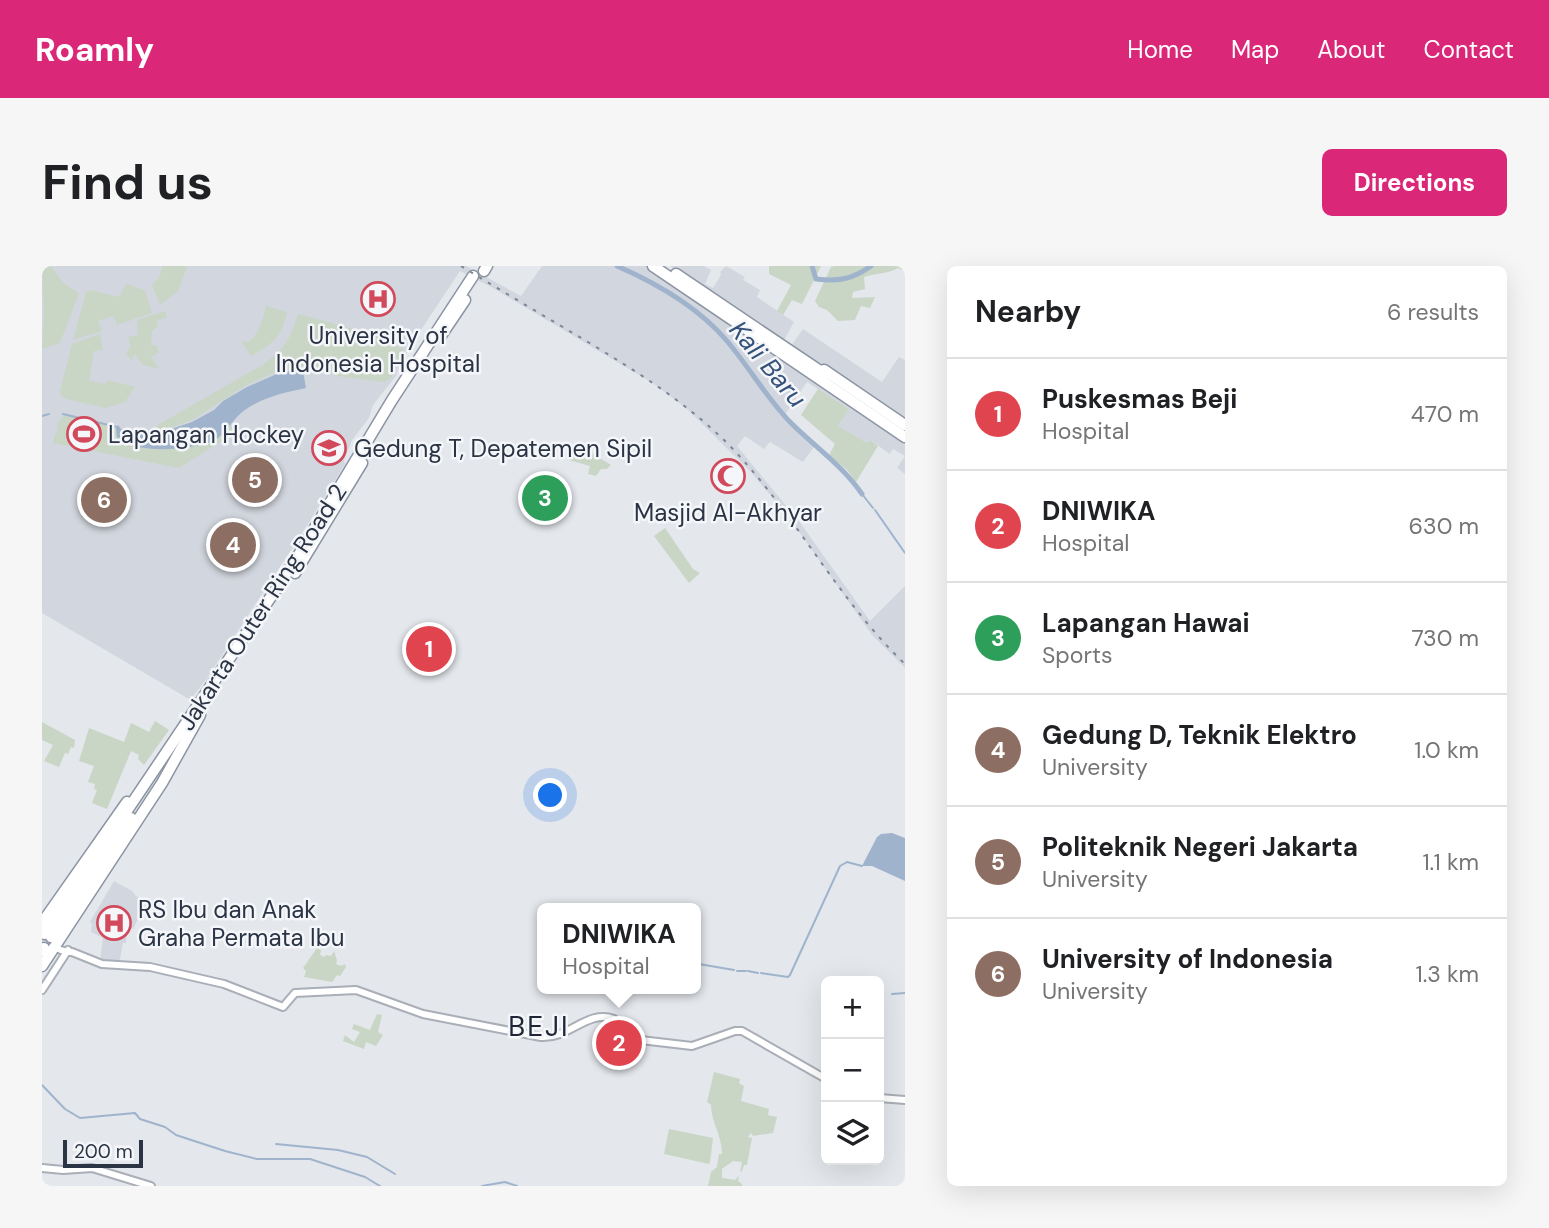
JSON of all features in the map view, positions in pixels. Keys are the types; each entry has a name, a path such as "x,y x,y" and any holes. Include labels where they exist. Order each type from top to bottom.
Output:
{"highway":[{"path":"661,267 773,346 905,431"},
{"path":"661,267 905,431"},
{"name":"Jakarta Outer Ring Road 2","path":"53,943 295,561 407,377 480,271"},
{"path":"53,943 66,931 162,783 201,708"},
{"path":"42,966 94,846 201,708"}],"street":[{"path":"42,990 53,943 102,964 161,969 232,986 284,1007 295,993 352,989 427,1015 541,1037 568,1032 591,1018 612,1017 615,1020 614,1036 692,1046 742,1031 821,1076"},
{"path":"884,1098 905,1100"},
{"path":"42,1168 92,1168 151,1186"}],"shaded area":[{"path":"42,266 466,266 521,296 542,266 649,266 905,438 905,456 893,449 890,454 870,440 867,443 837,426 849,409 807,382 784,416 814,447 803,462 770,442 764,449 745,436 737,446 801,524 870,621 905,586 905,668 872,635 788,516 749,470 687,409 654,384 460,271 413,342 396,376 373,405 369,418 352,440 345,464 308,524 207,678 189,699 42,613"},
{"path":"670,266 704,266 711,270 705,284 713,288 721,275 720,272 726,266 745,277 743,280 760,290 757,297 794,322 783,342"},
{"path":"803,329 882,382 899,357 905,360 905,424 791,346"},
{"path":"905,456 905,474 897,468"},
{"name":"RS Ibu dan Anak Graha Permata Ibu","path":"114,881 146,903 133,929 127,928 126,943 123,943 119,964 100,961 103,938 91,932 90,922"}],"green space":[{"path":"42,266 51,266 63,283 79,293 60,343 42,349 44,313"},
{"path":"162,266 187,266 178,291 160,305 152,285 160,276"},
{"path":"769,266 821,266 802,304 792,300 783,315 777,311 791,285 769,274"},
{"path":"905,266 905,271 898,268 864,277 865,289 853,292 852,298 875,297 870,308 861,306 855,320 838,321 815,301 831,267"},
{"path":"126,284 145,290 152,313 117,325 113,316 98,321 102,331 73,340 86,292 90,290 119,297"},
{"path":"266,306 287,312 285,321 275,339 251,356 241,341 248,342 255,335"},
{"path":"165,311 167,318 157,320 158,325 152,332 151,345 157,346 159,352 151,357 159,369 143,365 135,354 131,360 126,353 131,347 128,337 138,335 137,320"},
{"path":"298,314 376,335 387,343 404,349 391,378 384,382 338,376 308,365 276,372 245,386 192,420 153,432 158,425 264,364 286,342"},
{"path":"100,334 103,350 94,351 89,381 106,384 107,380 135,387 125,402 106,408 66,399 60,391 72,344"},
{"path":"818,389 849,409 838,426 867,443 870,440 878,446 856,482 847,470 829,455 835,444 801,415"},
{"path":"64,415 116,427 116,432 165,448 213,440 230,425 234,433 179,468 53,443 58,423"},
{"path":"579,445 611,465 607,469 601,469 596,476 588,474 590,466 569,460 570,451 575,451"},
{"path":"530,477 570,489 561,520 521,508"},
{"path":"665,528 693,569 700,573 689,583 654,536"},
{"path":"155,721 169,730 144,765 138,759 139,755 131,751 107,809 92,803 97,790 94,789 95,784 88,782 94,766 79,761 89,728 124,742 131,723 149,732"},
{"path":"42,722 75,740 74,748 71,747 68,754 65,753 59,767 44,761 53,745 42,740"},
{"path":"317,948 324,957 331,956 334,951 336,964 345,964 340,976 337,975 332,982 304,977 306,971 303,968"},
{"path":"377,1014 382,1015 378,1032 383,1035 376,1046 366,1042 364,1049 343,1041 345,1035 354,1042 360,1032 352,1029 354,1024 370,1030"},
{"path":"714,1072 740,1079 739,1083 744,1086 741,1101 769,1109 768,1115 777,1117 773,1133 753,1136 751,1133 748,1137 752,1138 747,1165 744,1165 742,1171 740,1172 742,1162 733,1161 722,1169 722,1178 735,1180 739,1176 738,1181 742,1186 708,1186 711,1172 717,1167 719,1154 722,1154 711,1105 707,1102"},
{"path":"669,1129 713,1138 709,1164 664,1154"}],"water":[{"path":"299,369 303,371 306,388 255,404 240,414 213,441 192,447 149,449 125,443 117,437 118,425 121,429 148,433 165,431 192,422 247,387 279,373"},
{"path":"892,833 905,838 905,881 872,866 862,866 877,837"}],"waterway":[{"name":"Kali Baru","path":"617,266 676,298 716,329 781,412 837,465 862,494"},
{"path":"812,266 816,279 831,280 851,277 871,266"},
{"path":"42,416 49,414"},
{"path":"63,414 117,427"},
{"name":"Kali Baru","path":"862,494 873,508"},
{"name":"Kali Baru","path":"875,510 905,553"},
{"path":"761,973 788,977 790,975 840,866 847,862 862,866"},
{"path":"701,964 734,970"},
{"path":"737,971 746,971"},
{"path":"748,971 758,973"},
{"path":"892,994 905,993"},
{"path":"42,1085 65,1109 80,1118 135,1113 140,1119 165,1127 176,1135 225,1151 257,1159 310,1159 365,1177 380,1186"},
{"path":"276,1144 338,1150 367,1157 395,1174"},
{"path":"482,1186 505,1182 517,1186"}],"railway":[{"path":"461,266 644,377 713,430 753,471 858,612 905,664"}],"place":[{"name":"University of Indonesia Hospital","path":"378,299"},
{"name":"Lapangan Hockey","path":"84,434"},
{"name":"Gedung T, Depatemen Sipil","path":"329,448"},
{"name":"Masjid Al-Akhyar","path":"728,476"},
{"name":"Politeknik Negeri Jakarta","path":"255,480"},
{"name":"Lapangan Hawai","path":"545,498"},
{"name":"University of Indonesia","path":"104,500"},
{"name":"Gedung D, Teknik Elektro","path":"233,545"},
{"name":"Puskesmas Beji","path":"429,649"},
{"name":"RS Ibu dan Anak Graha Permata Ibu","path":"114,923"},
{"name":"DNIWIKA","path":"619,1043"}],"district":[{"name":"BEJI","path":"539,1026"}]}
